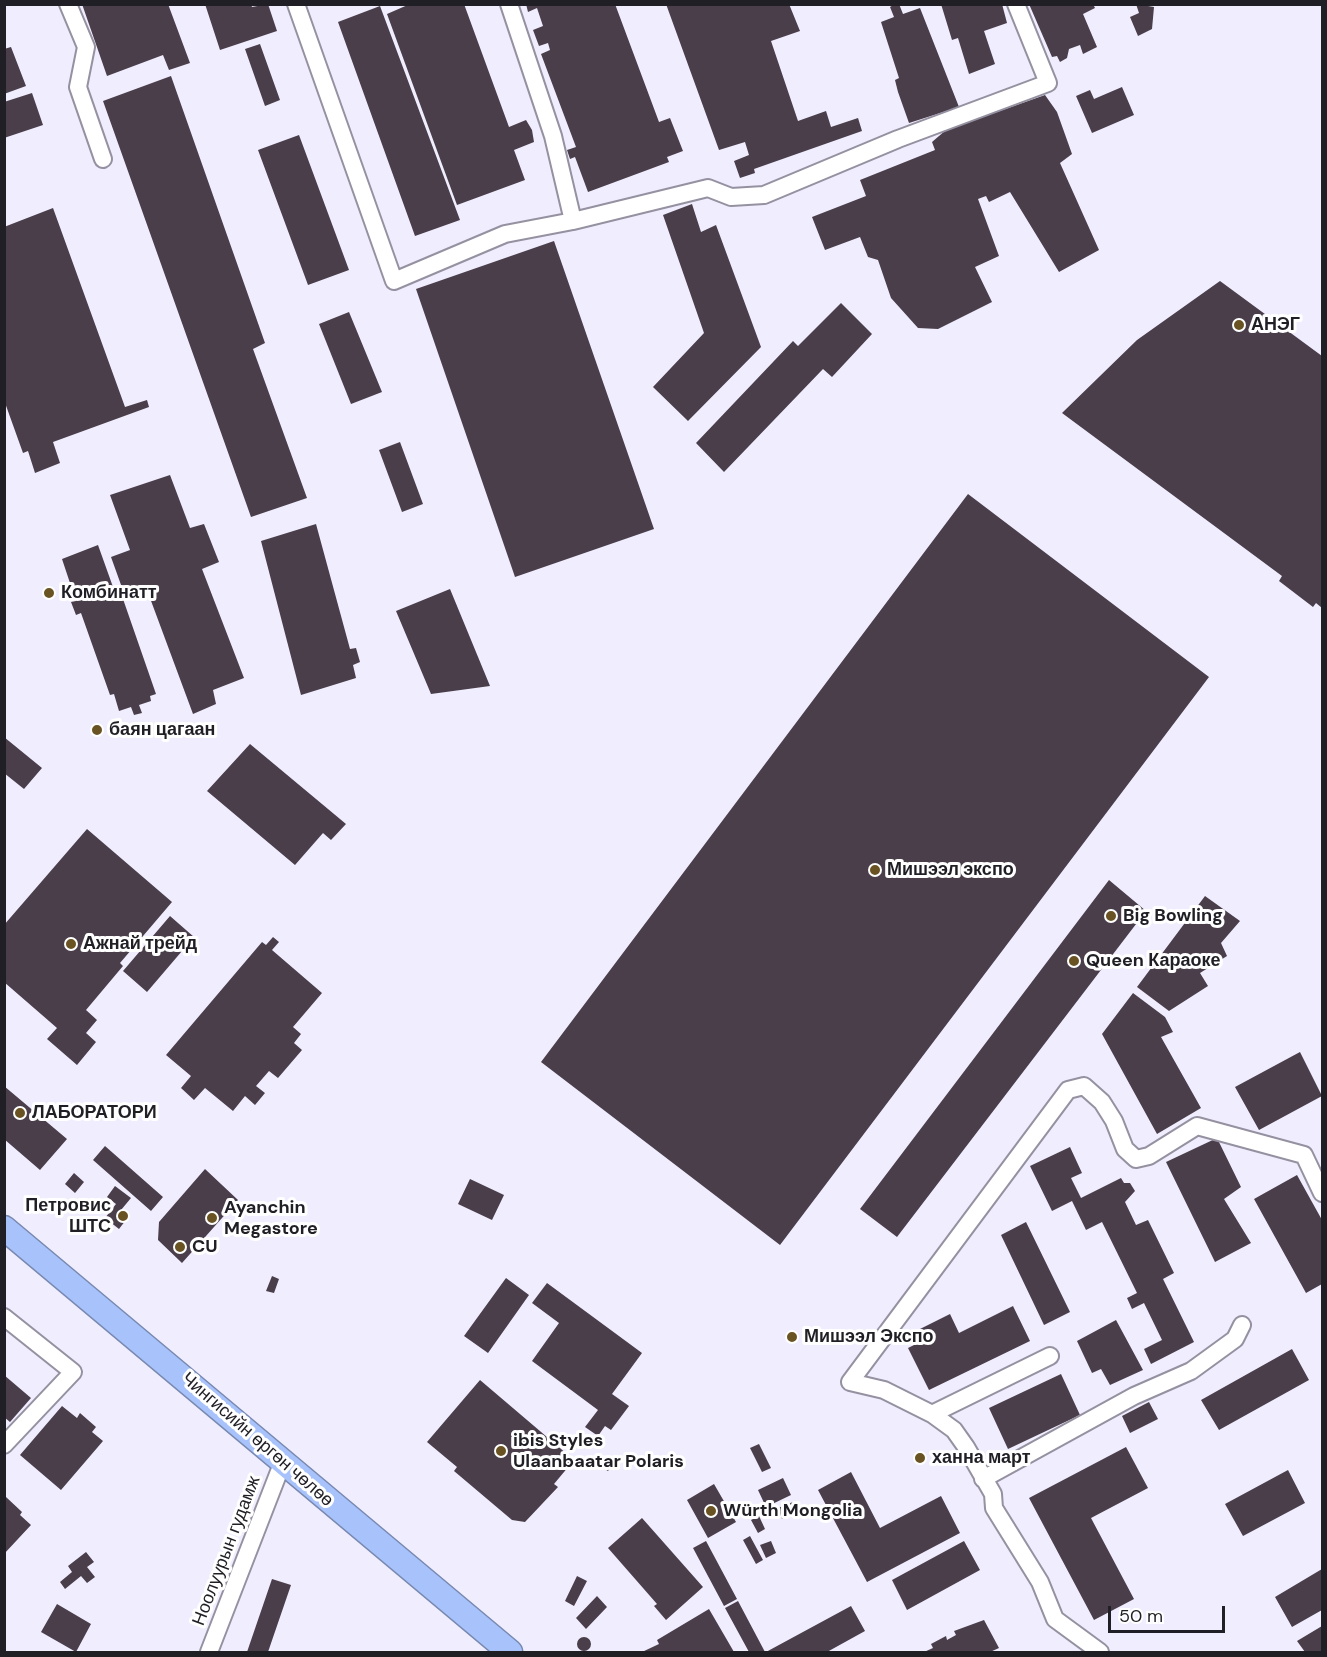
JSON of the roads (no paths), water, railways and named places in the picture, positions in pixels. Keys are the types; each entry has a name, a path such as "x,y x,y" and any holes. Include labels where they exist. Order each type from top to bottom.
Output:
{"highway":[{"name":"Чингисийн өргөн чөлөө","path":"4,1228 173,1368 282,1464 510,1653"}],"street":[{"path":"68,4 86,47 78,87 103,159"},
{"path":"296,4 394,281 505,234 573,221 708,188 731,196 764,195 898,139 1048,83 1016,4"},
{"path":"508,4 553,136 573,221"},
{"path":"1100,1653 1055,1619 1040,1582 994,1508 993,1494 954,1430 932,1414 884,1390 850,1382 1068,1089 1084,1086 1102,1102 1114,1121 1125,1149 1137,1160 1149,1156 1197,1126 1304,1155 1323,1194"},
{"path":"4,1317 73,1372 4,1445"},
{"path":"982,1479 1134,1396 1191,1371 1235,1339 1242,1325"},
{"path":"932,1414 1050,1356"},
{"name":"Ноолуурын гудамж","path":"209,1653 282,1464"}],"place":[{"name":"АНЭГ","path":"1239,325"},
{"name":"Комбинатт","path":"49,593"},
{"name":"баян цагаан","path":"97,730"},
{"name":"Мишээл экспо","path":"875,870"},
{"name":"Big Bowling","path":"1111,916"},
{"name":"Ажнай трейд","path":"71,944"},
{"name":"Queen Караоке","path":"1074,961"},
{"name":"ЛАБОРАТОРИ","path":"20,1113"},
{"name":"Петровис ШТС","path":"123,1216"},
{"name":"Ayanchin Megastore","path":"212,1218"},
{"name":"CU","path":"180,1247"},
{"name":"Мишээл Экспо","path":"792,1337"},
{"name":"ibis Styles Ulaanbaatar Polaris","path":"501,1451"},
{"name":"ханна март","path":"920,1458"},
{"name":"Würth Mongolia","path":"711,1511"}]}
